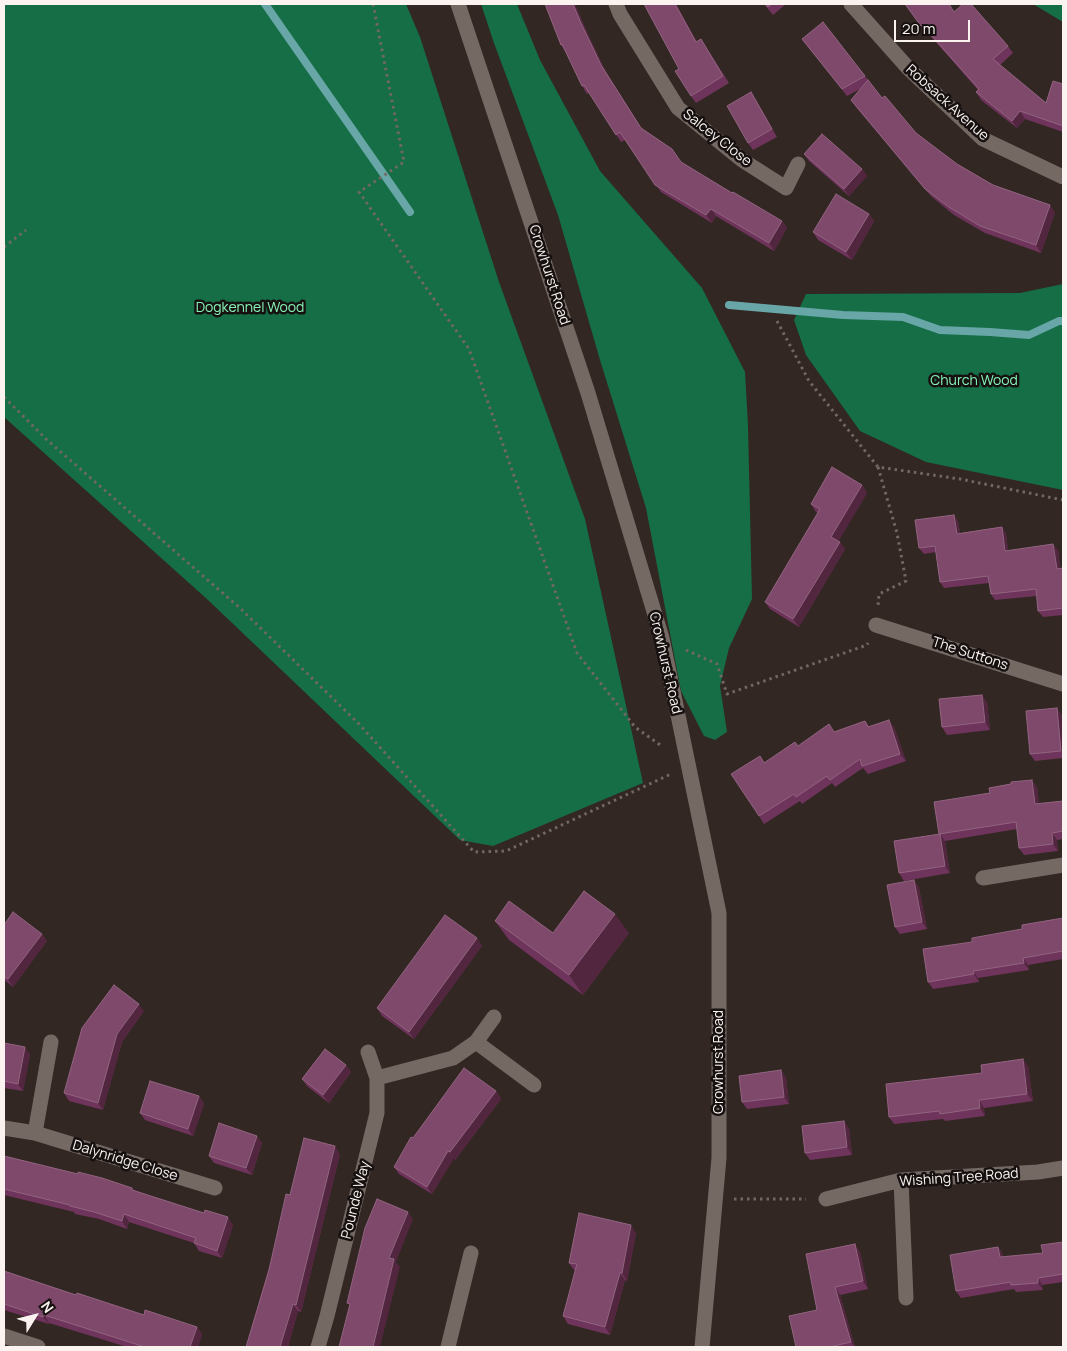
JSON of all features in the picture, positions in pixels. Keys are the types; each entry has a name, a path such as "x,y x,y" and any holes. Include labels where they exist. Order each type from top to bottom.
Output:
{"street":[{"name":"Crowhurst Road","path":"458,4 588,393 662,638 719,913 719,1158 702,1347"},
{"name":"Salcey Close","path":"616,4 620,14 678,108 742,160 786,188 798,164"},
{"name":"Robsack Avenue","path":"850,4 908,68 983,139 1063,177"},
{"name":"The Suttons","path":"876,625 1063,684"},
{"path":"983,878 1063,865"},
{"path":"378,1078 453,1058 476,1042 494,1017"},
{"path":"35,1133 50,1042"},
{"path":"476,1042 534,1085"},
{"name":"Pounde Way","path":"318,1347 330,1307 377,1113 378,1078 368,1052"},
{"name":"Dalynridge Close","path":"4,1128 35,1133 215,1188"},
{"name":"Wishing Tree Road","path":"826,1199 901,1180 1038,1172 1063,1168"},
{"path":"901,1180 906,1298"},
{"path":"448,1347 470,1252"},
{"path":"4,1336 38,1347"}],"path":[{"path":"4,397 47,440 241,609 359,724 474,852 506,851 688,765 636,727 577,652 469,349 359,192 404,162 373,4"},
{"path":"4,247 26,230"},
{"path":"662,638 717,664 727,694 867,646 876,625 879,594 906,581 897,533 878,467 809,381 777,321"},
{"path":"878,467 960,479 1063,500"},
{"path":"715,1199 826,1199"}],"green space":[{"name":"Dogkennel Wood","path":"4,4 406,4 420,37 499,282 585,519 643,783 493,846 460,840 208,600 4,417"},
{"path":"481,4 517,4 540,60 600,171 702,288 745,372 752,599 729,648 720,686 727,732 715,740 704,736 681,691 646,508 558,215"},
{"path":"1033,4 1063,4 1063,22"},
{"name":"Church Wood","path":"1063,284 1063,490 926,462 860,431 806,355 794,320 806,294 1020,293"}],"building":[{"path":"545,4 573,4 601,65 641,128 672,149 681,162 782,221 769,243 711,209 706,215 655,185 620,132 616,135 584,85 582,86 561,45"},
{"path":"644,4 675,4 696,42 701,39 723,76 691,96 675,71 679,69"},
{"path":"905,4 949,4 954,12 963,4 971,4 1008,46 993,59 1046,103 1053,81 1063,84 1063,126 1020,111 1012,121 976,92 979,89 921,26"},
{"path":"823,22 865,76 842,89 802,39"},
{"path":"868,80 882,98 885,96 916,133 957,164 993,185 1050,205 1036,245 980,226 949,207 925,189 851,100"},
{"path":"751,92 772,129 748,143 727,106"},
{"path":"822,134 862,169 844,189 804,154"},
{"path":"836,194 869,214 846,252 813,232"},
{"path":"832,467 862,485 831,537 840,542 793,619 765,602 820,509 811,504"},
{"path":"954,515 957,534 1002,527 1005,551 1053,544 1057,569 1063,568 1063,608 1038,611 1036,589 991,594 988,576 940,582 935,546 919,548 915,520"},
{"path":"982,695 985,722 942,727 939,699"},
{"path":"1057,708 1061,751 1030,754 1026,711"},
{"path":"889,720 900,754 862,766 860,759 830,780 827,776 796,797 794,794 759,816 731,774 760,756 764,763 795,742 798,746 829,724 834,732 865,721 868,727"},
{"path":"1032,780 1035,804 1063,801 1063,831 1052,833 1053,844 1019,848 1016,822 939,834 934,802 990,793 989,788 1011,784 1011,782"},
{"path":"940,834 945,866 899,873 894,841"},
{"path":"914,880 922,922 895,927 887,885"},
{"path":"584,891 615,914 569,975 495,921 509,901 553,933"},
{"path":"13,912 42,934 8,979 4,976 4,925"},
{"path":"445,915 477,938 409,1032 377,1008"},
{"path":"1063,918 1063,951 1023,958 1024,963 973,971 974,974 928,982 923,949 972,942 972,938 1022,929 1022,925"},
{"path":"114,985 139,1004 117,1034 98,1103 64,1093 82,1028"},
{"path":"4,1043 25,1047 18,1084 4,1081"},
{"path":"325,1049 346,1065 323,1095 302,1079"},
{"path":"1023,1059 1027,1094 979,1100 980,1108 940,1114 939,1111 889,1117 886,1084 982,1073 981,1065"},
{"path":"464,1068 496,1091 450,1152 448,1151 427,1187 394,1167 411,1137 413,1138"},
{"path":"781,1070 784,1097 742,1102 739,1076"},
{"path":"150,1081 199,1096 188,1129 140,1113"},
{"path":"844,1121 847,1147 805,1153 802,1126"},
{"path":"219,1123 257,1136 246,1168 209,1156"},
{"path":"304,1138 335,1146 296,1305 293,1304 280,1347 246,1347 269,1270 286,1194 290,1195"},
{"path":"4,1156 102,1178 132,1188 132,1190 204,1213 205,1210 228,1217 217,1251 194,1243 196,1238 124,1214 122,1221 70,1205 4,1189"},
{"path":"377,1199 408,1212 389,1258 394,1259 373,1347 339,1347 350,1304 347,1303 365,1228"},
{"path":"579,1213 631,1225 622,1273 620,1273 605,1327 563,1316 577,1264 569,1263"},
{"path":"1063,1242 1063,1274 1038,1278 1038,1283 1011,1285 1011,1282 956,1291 950,1255 998,1247 1000,1257 1043,1253 1041,1245"},
{"path":"855,1244 863,1281 835,1287 851,1342 829,1347 796,1347 789,1316 817,1310 806,1254"},
{"path":"4,1271 144,1315 145,1310 197,1327 190,1347 145,1347 4,1304"}],"waterway":[{"path":"265,4 410,212"},
{"path":"729,305 843,315 903,317 940,330 1029,335 1059,321 1063,321"}]}
